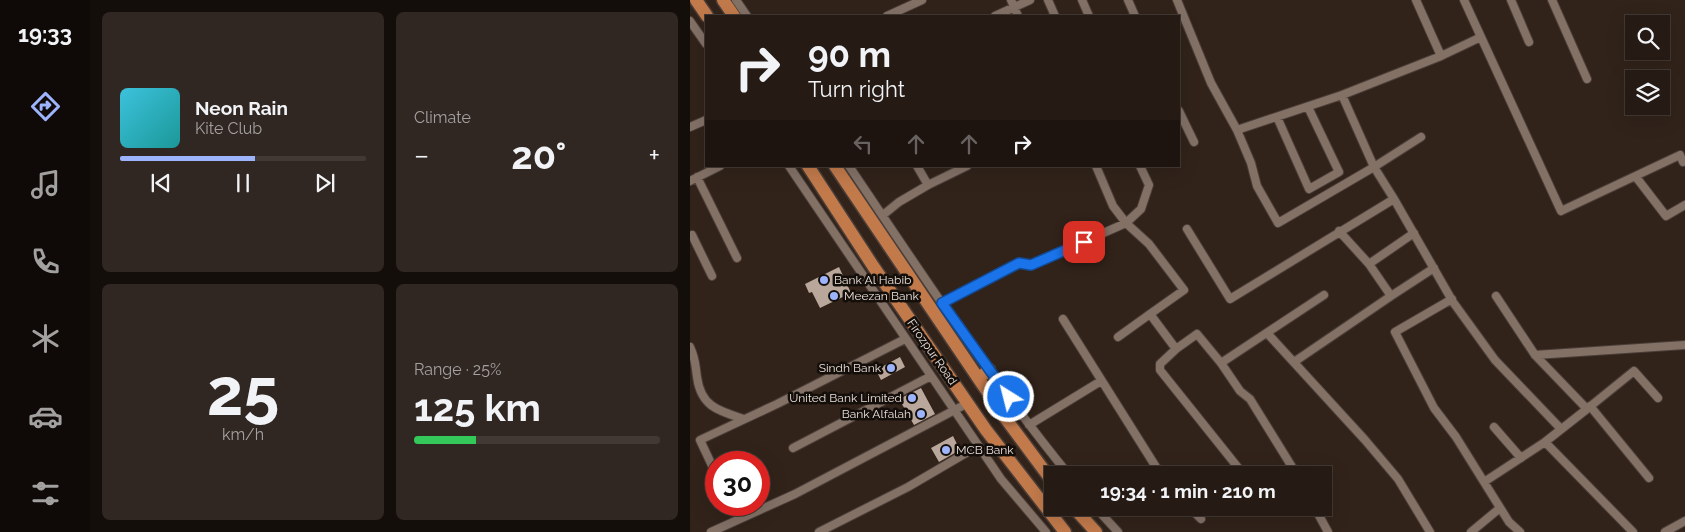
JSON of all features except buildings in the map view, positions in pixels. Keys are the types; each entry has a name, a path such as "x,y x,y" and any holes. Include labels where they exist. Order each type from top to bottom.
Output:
{"highway":[{"path":"696,0 706,15"},
{"path":"723,0 733,15"},
{"name":"Firozpur Road","path":"809,167 873,266 1002,453 1065,531"},
{"name":"Firozpur Road","path":"836,167 1027,449 1044,471"},
{"path":"979,378 990,370"},
{"path":"1065,531 1075,516"},
{"path":"1082,516 1096,532"}],"street":[{"path":"736,0 746,15"},
{"path":"889,15 921,0"},
{"path":"996,15 1012,4 1030,0"},
{"path":"1048,0 1055,15"},
{"path":"1082,0 1089,15"},
{"path":"1128,0 1135,15"},
{"path":"1177,0 1212,83 1237,130 1251,163 1256,186 1278,223 1422,137"},
{"path":"1416,0 1441,56"},
{"path":"1464,0 1561,210 1636,177 1680,155 1683,162"},
{"path":"1511,0 1529,42"},
{"path":"1552,0 1587,79"},
{"path":"690,20 705,42"},
{"path":"1237,130 1342,95 1441,56 1481,37"},
{"path":"1342,95 1374,167 1452,299 1495,360 1561,429"},
{"path":"1277,117 1309,189 1339,172 1308,107"},
{"path":"1180,113 1194,142"},
{"path":"690,128 705,120"},
{"path":"718,167 694,179 736,258"},
{"path":"790,167 1001,479 1046,532"},
{"path":"918,167 928,185"},
{"path":"883,215 894,205 928,185 965,167"},
{"path":"1096,167 1113,206 1126,222 1149,244 1184,290 1118,337"},
{"path":"942,303 1019,263 1031,265 1126,222 1141,209 1149,185 1140,167"},
{"path":"853,168 942,303 1029,425 1062,466"},
{"path":"1636,177 1666,216 1685,205"},
{"path":"1187,230 1230,299 1394,199"},
{"path":"1339,231 1368,264 1391,296"},
{"path":"1368,264 1414,233"},
{"path":"691,234 712,276"},
{"path":"1294,362 1434,268"},
{"path":"1221,363 1324,295"},
{"path":"1496,296 1534,355 1589,407 1649,478"},
{"path":"1452,299 1395,332 1434,408 1456,437 1500,508 1520,532"},
{"path":"1150,314 1176,349"},
{"path":"1063,319 1155,466"},
{"path":"1267,333 1398,479 1430,532"},
{"path":"1237,466 1160,370 1160,364 1196,334 1221,363 1240,391 1250,399 1291,466"},
{"path":"705,451 700,440 905,339"},
{"path":"1534,355 1685,345"},
{"path":"690,347 698,368 699,385 706,402 728,415 744,419"},
{"path":"1484,482 1544,442 1634,371 1658,398"},
{"path":"793,448 930,376"},
{"path":"1029,425 1101,380"},
{"path":"711,532 795,494 968,403"},
{"path":"1494,427 1521,458"},
{"path":"1544,442 1633,532"},
{"path":"819,532 908,487 978,446"},
{"path":"1471,532 1500,508"},
{"path":"1103,516 1118,532"},
{"path":"1199,516 1202,519"},
{"path":"1319,516 1328,532"},
{"path":"1665,532 1685,522"}],"place":[{"name":"Bank Al Habib","path":"824,280"},
{"name":"Meezan Bank","path":"834,296"},
{"name":"Sindh Bank","path":"891,368"},
{"name":"United Bank Limited","path":"912,398"},
{"name":"Bank Alfalah","path":"921,414"},
{"name":"MCB Bank","path":"946,450"}],"route":[{"path":"1009,397 942,303 1019,263 1031,265 1084,242"}]}
